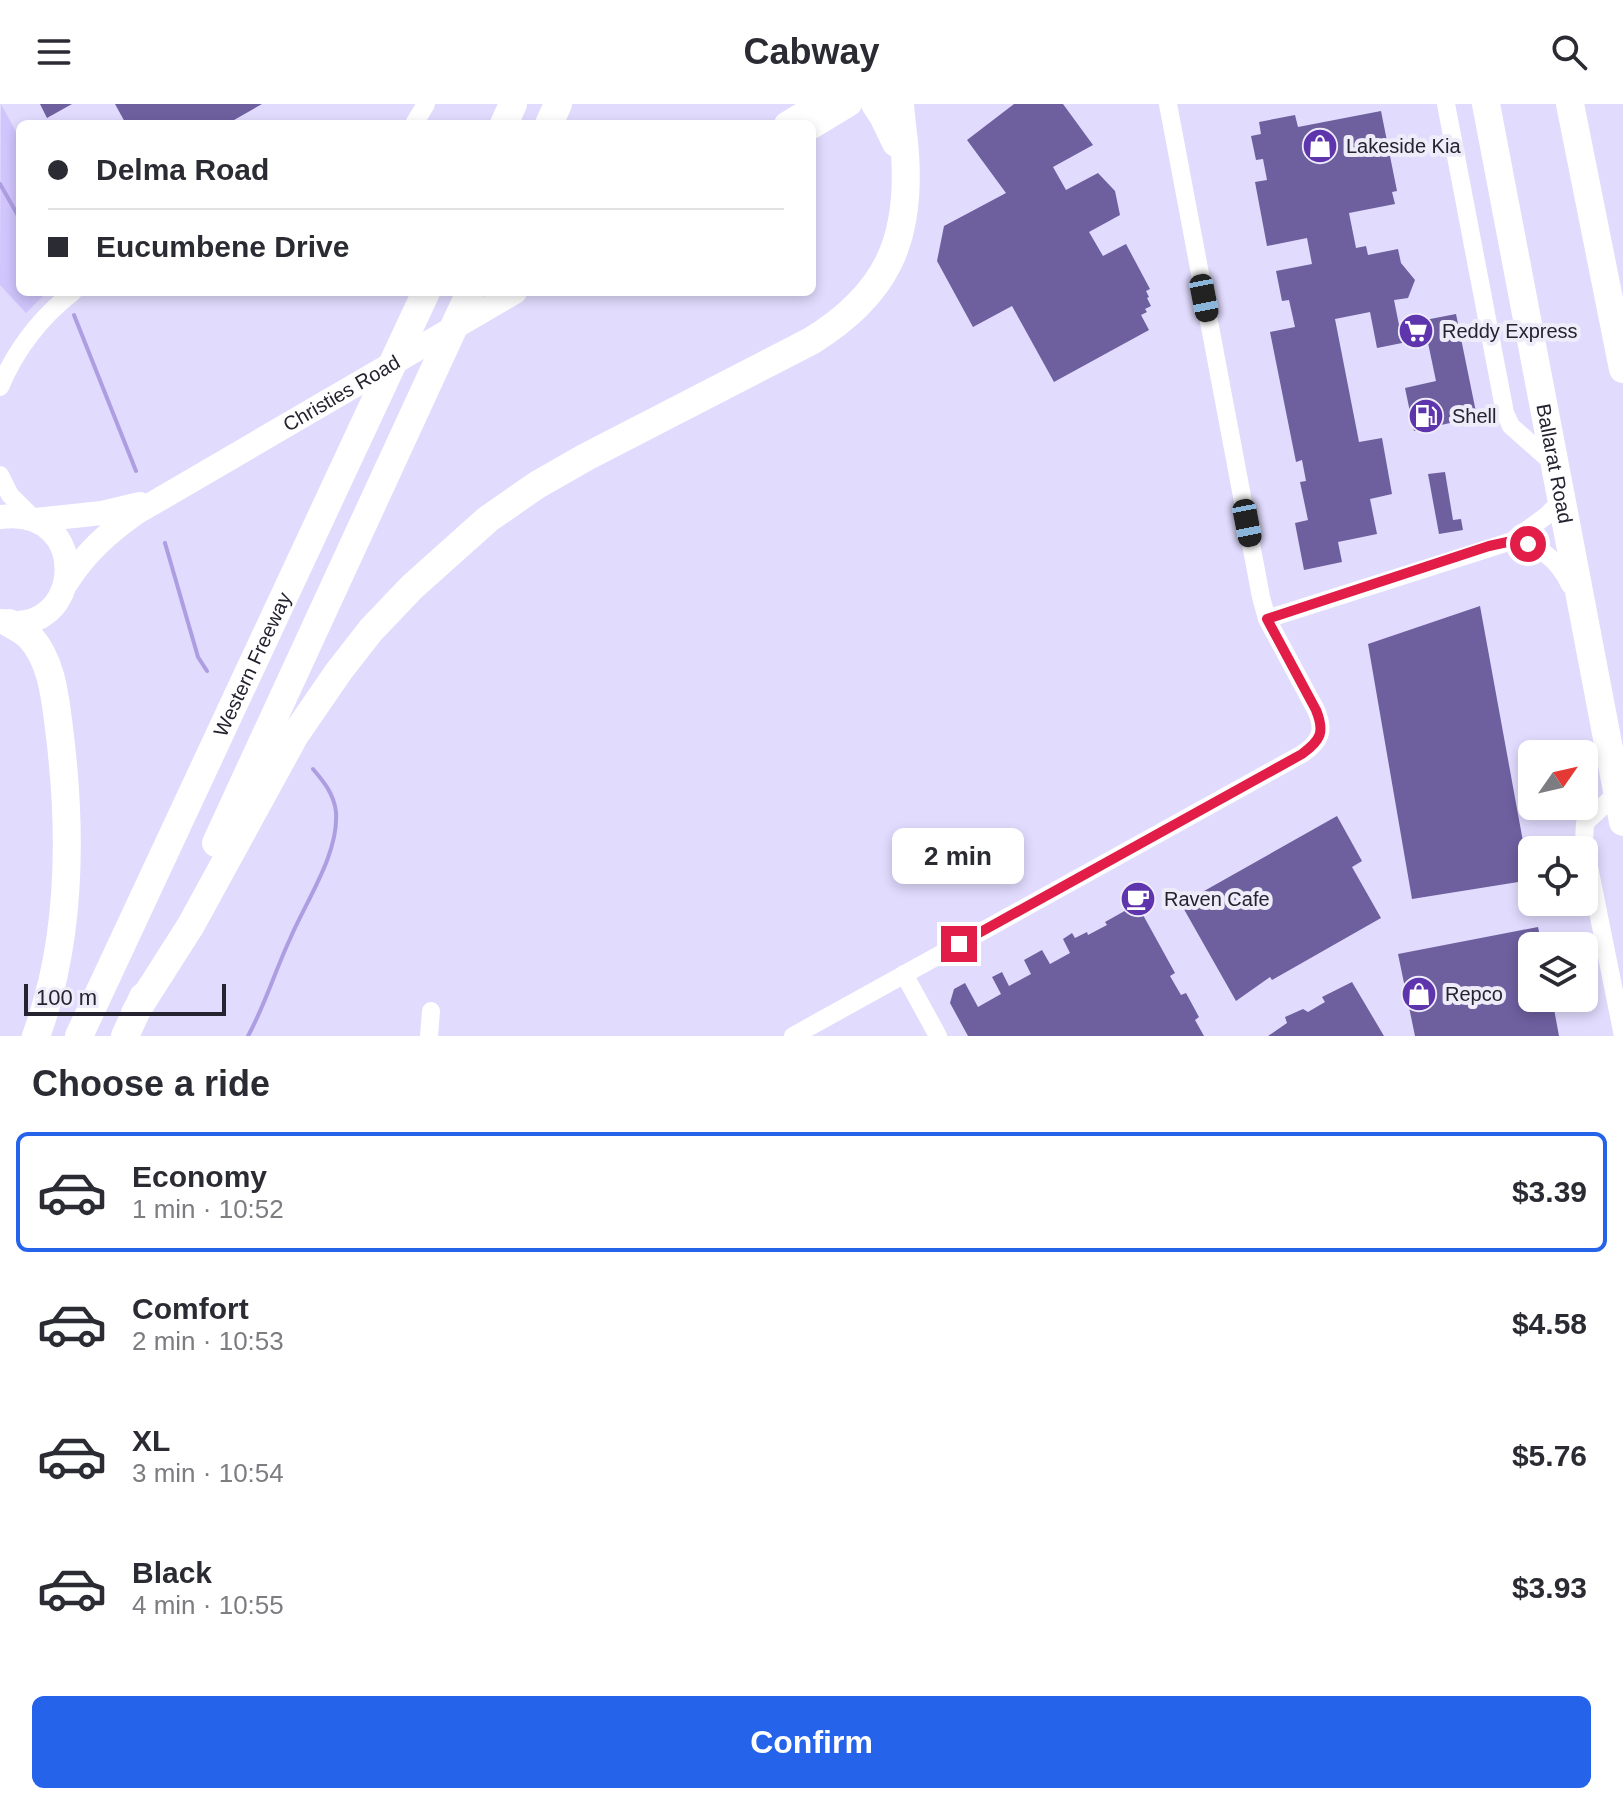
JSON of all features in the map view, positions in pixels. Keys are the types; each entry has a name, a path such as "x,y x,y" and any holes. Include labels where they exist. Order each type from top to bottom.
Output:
{"highway":[{"path":"875,104 892,133 906,175"},
{"path":"130,1025 191,925 295,735 371,630 443,558 488,519 537,485 811,341 858,306 878,282 893,254 903,217 906,175 900,104"},
{"name":"Ballarat Road","path":"1486,104 1623,822"},
{"path":"1570,104 1623,369"},
{"name":"Western Freeway","path":"79,1036 424,296"},
{"name":"Western Freeway","path":"130,1025 476,302"},
{"path":"5,622 29,636 47,667 54,688 63,760 68,856 61,934 45,1010 36,1036"}],"main road":[{"path":"793,120 819,104"},
{"path":"806,120 834,104"},
{"path":"816,125 850,104"},
{"name":"Christies Road","path":"5,622 25,622 52,608 89,551 110,531 169,493 365,379 476,302 499,296"},
{"name":"Christies Road","path":"0,517 17,515 34,519 102,513 169,493"},
{"path":"34,519 58,537 65,551 67,582"}],"street":[{"path":"793,1036 1311,748 1318,740 1320,720 1311,698 1267,619 1168,104"},
{"path":"1446,104 1505,413 1511,426 1554,464"},
{"path":"0,387 27,338 53,307 68,296"},
{"path":"0,475 10,495 34,519"},
{"path":"1267,619 1512,541 1561,501"},
{"path":"1512,541 1528,544 1559,564 1583,616"},
{"path":"1617,793 1585,823 1584,842 1623,1036"},
{"path":"904,974 938,1036"},
{"path":"429,1036 431,1011"}],"shaded area":[{"path":"1,104 16,132 16,296 43,296 26,313 0,285"}],"building":[{"path":"40,104 72,104 47,118"},
{"path":"115,104 262,104 234,120 124,120"},
{"path":"1014,104 1063,104 1093,145 1053,167 1066,190 1098,173 1115,191 1120,215 1089,232 1103,256 1126,244 1150,289 1146,291 1151,306 1141,315 1149,330 1054,382 1012,306 973,327 937,261 944,226 1006,193 967,140"},
{"path":"1381,111 1397,191 1392,192 1395,204 1349,213 1356,248 1366,246 1368,255 1398,249 1401,263 1415,280 1408,298 1394,300 1399,325 1456,314 1477,417 1414,431 1405,388 1436,381 1427,338 1377,348 1370,312 1335,319 1359,442 1382,438 1392,494 1370,499 1377,534 1338,542 1342,562 1304,570 1295,523 1308,520 1300,482 1306,481 1302,460 1296,462 1270,332 1295,327 1289,300 1282,301 1276,271 1312,264 1307,238 1267,246 1255,182 1267,180 1263,159 1256,160 1251,136 1261,134 1259,122 1295,115 1298,127"},
{"path":"1445,472 1453,520 1461,519 1463,530 1439,534 1428,474"},
{"path":"1480,606 1522,836 1518,836 1518,882 1412,899 1368,644"},
{"path":"1337,816 1362,861 1352,867 1381,918 1272,980 1270,977 1236,1001 1181,904"},
{"path":"1137,904 1175,973 1170,976 1181,995 1186,993 1199,1017 1195,1020 1204,1036 968,1036 950,1003 954,989 965,983 978,1007 1001,994 992,977 1002,972 1009,986 1031,974 1024,960 1042,950 1050,964 1070,953 1063,939 1072,933 1075,938 1087,932 1088,935"},
{"path":"1538,927 1539,932 1518,932 1518,1012 1555,1012 1559,1036 1415,1036 1398,954"},
{"path":"1352,982 1384,1036 1268,1036 1287,1023 1285,1017 1303,1009 1308,1012 1325,1002 1322,997"}],"waterway":[{"path":"0,184 16,212"},
{"path":"74,315 136,471"},
{"path":"165,543 198,657 207,671"},
{"path":"248,1036 327,861 336,828 333,800 313,769"}],"place":[{"name":"Lakeside Kia","path":"1320,146"},
{"name":"Reddy Express","path":"1416,331"},
{"name":"Shell","path":"1426,416"},
{"name":"Raven Cafe","path":"1138,899"},
{"name":"Repco","path":"1419,994"}],"route":[{"path":"959,944 1311,748 1321,731 1320,720 1267,619 1489,546 1512,541 1528,544"}]}
